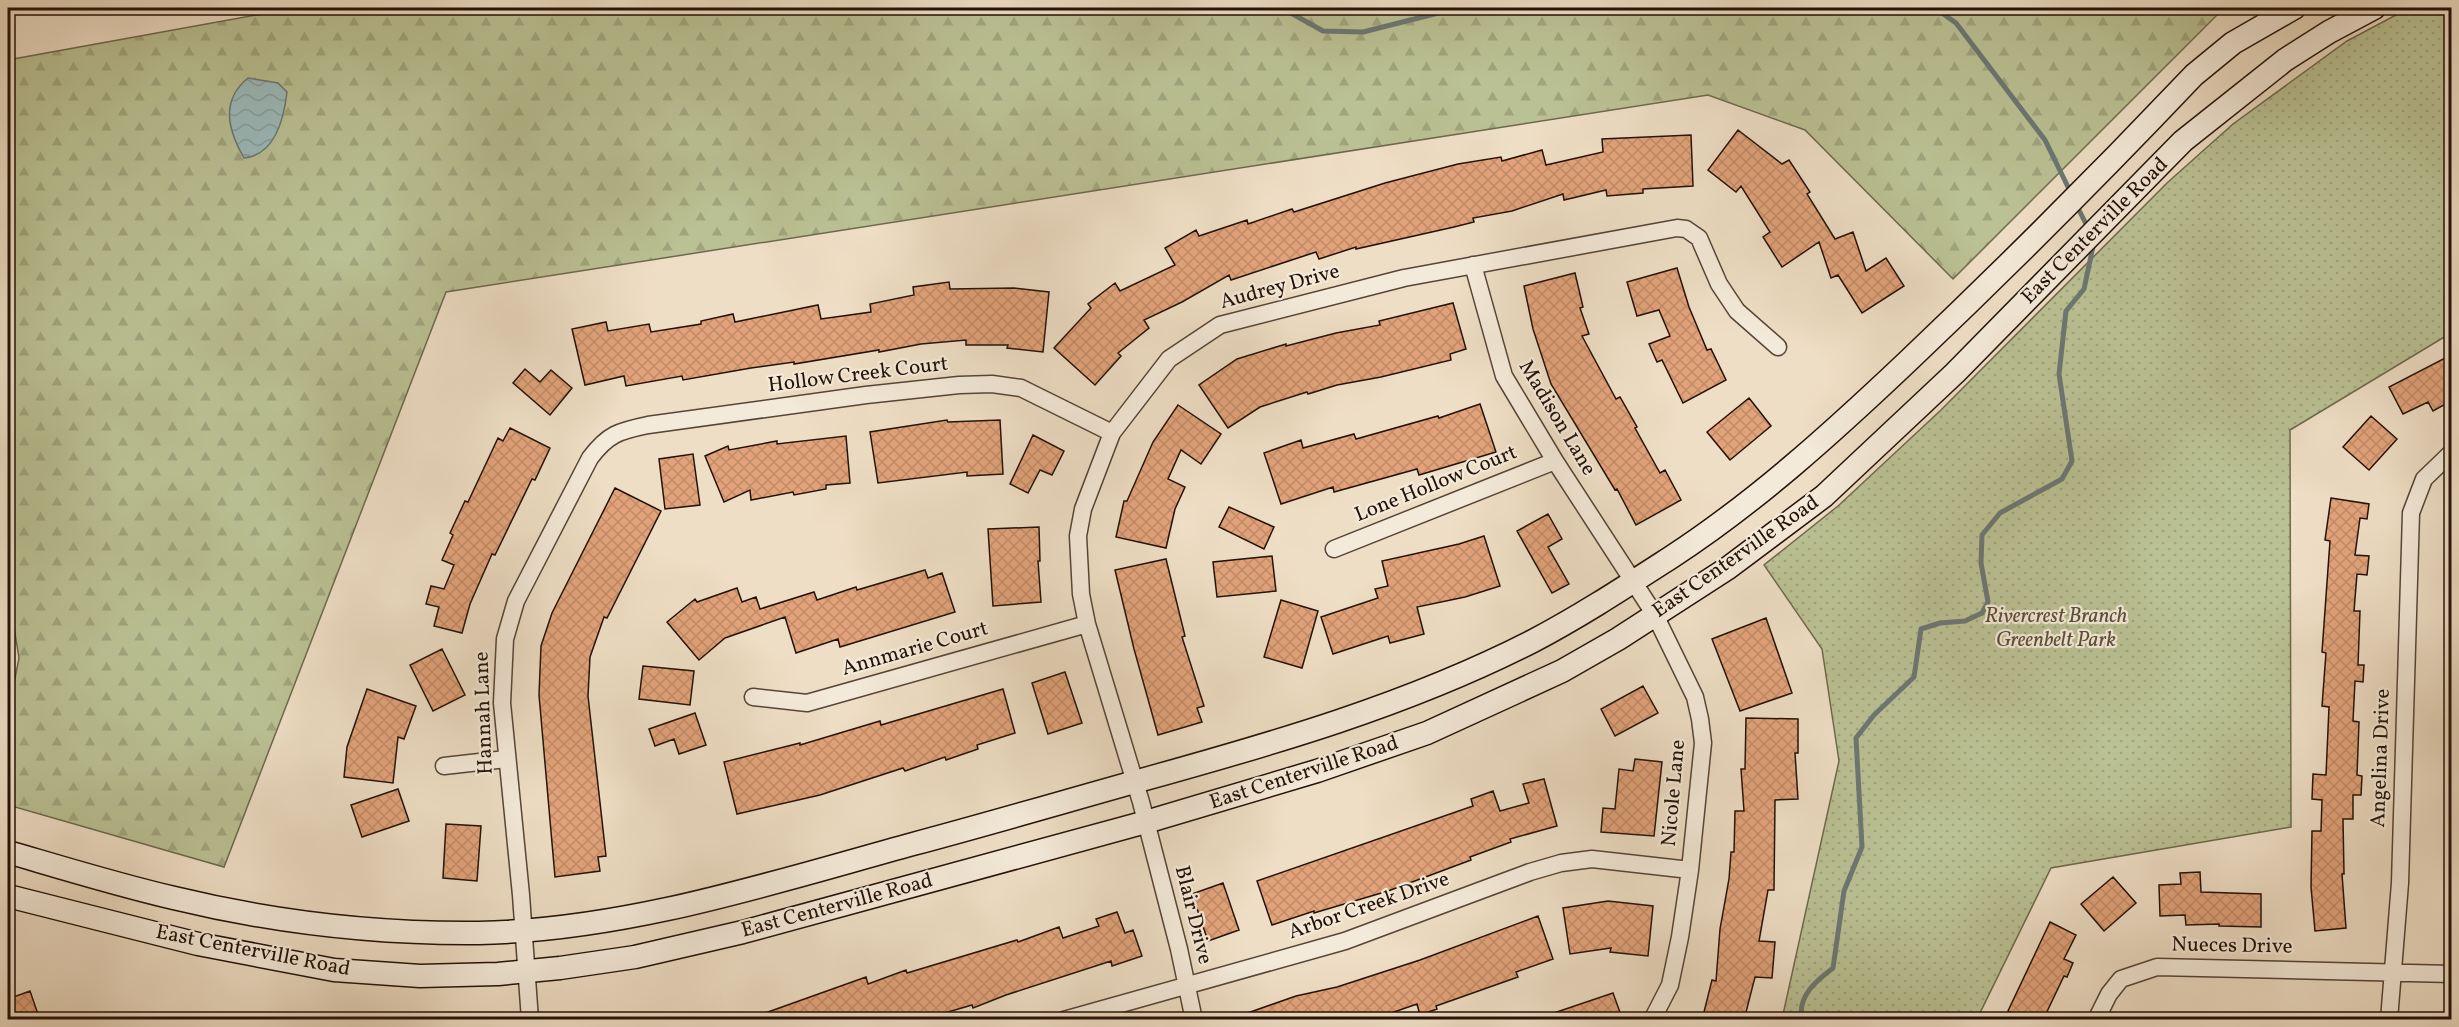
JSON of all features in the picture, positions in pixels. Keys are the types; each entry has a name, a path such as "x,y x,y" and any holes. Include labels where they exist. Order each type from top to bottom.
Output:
{"main road":[{"name":"East Centerville Road","path":"8,852 176,898 258,915 337,926 412,932 482,933 523,930 575,925 679,908 838,866 1307,732 1467,672 1537,640 1680,551 1808,454 1988,284 2194,75 2234,43 2294,8"},
{"name":"East Centerville Road","path":"8,896 198,944 334,970 420,976 526,972 598,964 693,945 1146,822 1317,771 1427,733 1562,671 1728,568 1824,496 1955,373 2183,141 2285,60 2373,8"}],"street":[{"name":"Audrey Drive","path":"1146,822 1136,782 1087,624 1081,594 1078,536 1083,509 1112,433 1169,359 1220,325 1404,278 1677,228 1686,230 1699,238 1719,284 1737,311 1778,347"},
{"name":"Madison Lane","path":"1473,265 1504,376 1555,461 1634,580"},
{"name":"Hollow Creek Court","path":"603,441 626,430 648,424 866,395 992,384 1021,388 1112,433"},
{"name":"Hannah Lane","path":"530,1020 506,759 501,675 505,639 516,601 590,459 603,441"},
{"name":"Angelina Drive","path":"2389,1020 2400,883 2411,513 2424,479 2451,452"},
{"name":"Lone Hollow Court","path":"1334,549 1555,461"},
{"name":"Nicole Lane","path":"1634,580 1655,615 1695,697 1703,743 1690,870 1670,985 1652,1020"},
{"name":"Annmarie Court","path":"753,697 807,703 1087,624"},
{"path":"444,766 506,759"},
{"name":"Blair Drive","path":"1146,822 1194,1020"},
{"name":"Arbor Creek Drive","path":"1064,1020 1345,941 1530,872 1561,863 1592,859 1690,870"},
{"name":"Nueces Drive","path":"2096,1020 2109,994 2121,979 2157,967 2451,974"}],"green space":[{"path":"295,8 2228,8 2219,13 1953,279 1805,130 1708,95 446,292 224,867 8,805 8,713 19,658 8,590 8,60"},
{"name":"Rivercrest Branch Greenbelt Park","path":"2409,8 2451,8 2451,333 2290,430 2291,827 2051,868 1977,1019 1782,1019 1839,761 1822,649 1764,565 1838,506 1941,410 2167,183 2233,124 2347,41"}],"water":[{"path":"248,78 278,83 287,92 276,134 263,150 244,158 234,137 229,116 233,96"}],"building":[{"path":"1738,130 1782,164 1789,160 1810,192 1807,194 1835,239 1853,232 1866,271 1886,258 1904,286 1862,313 1838,275 1831,278 1819,242 1782,267 1763,237 1770,232 1741,186 1736,192 1708,170"},
{"path":"1691,135 1693,186 1643,189 1643,193 1607,196 1606,190 1564,200 1563,194 1512,211 1473,218 1474,222 1454,227 1356,249 1356,247 1319,259 1316,252 1231,280 1229,275 1182,302 1144,320 1149,328 1118,353 1121,356 1095,385 1054,348 1091,308 1088,304 1115,283 1120,291 1175,265 1165,248 1196,230 1199,236 1247,220 1248,224 1292,209 1294,212 1385,183 1458,164 1501,157 1502,161 1542,150 1546,165 1603,152 1602,139"},
{"path":"1677,268 1689,307 1707,350 1711,349 1726,380 1683,403 1662,360 1657,362 1649,344 1670,336 1659,310 1637,316 1627,282"},
{"path":"1575,273 1583,307 1580,308 1589,334 1582,336 1616,399 1620,397 1660,473 1665,470 1681,500 1636,525 1617,489 1615,490 1551,384 1533,329 1524,286"},
{"path":"949,282 950,289 1014,288 1049,292 1043,352 1007,348 1008,345 966,345 966,340 921,344 794,364 794,362 751,368 683,380 682,376 626,386 624,376 585,385 572,329 606,322 608,331 649,324 651,332 701,324 701,321 733,314 735,322 818,305 821,319 871,312 870,304 914,295 913,287"},
{"path":"1453,303 1466,349 1450,354 1451,360 1337,385 1308,394 1307,392 1260,407 1228,428 1199,385 1237,359 1286,344 1286,346 1380,325 1379,321"},
{"path":"2451,355 2451,401 2433,411 2428,402 2403,414 2389,387"},
{"path":"525,369 540,382 551,370 572,388 550,415 513,383"},
{"path":"1749,398 1771,426 1730,460 1707,432"},
{"path":"1480,404 1496,452 1419,475 1417,469 1334,492 1333,487 1281,504 1264,453 1301,440 1303,448 1354,434 1356,439 1438,416 1439,418"},
{"path":"1178,405 1221,434 1201,464 1181,450 1168,479 1185,487 1175,509 1166,548 1116,537 1124,501 1127,501 1153,442"},
{"path":"2371,416 2397,439 2369,470 2343,447"},
{"path":"947,420 948,422 1000,420 1003,474 967,476 967,472 878,483 870,432"},
{"path":"510,428 550,448 535,480 532,479 495,555 492,554 470,604 462,633 434,626 439,607 426,604 431,586 444,589 454,565 442,560 453,535 450,533 465,501 468,502 498,438 503,441"},
{"path":"1033,435 1064,451 1052,475 1040,470 1028,493 1010,484"},
{"path":"846,436 850,483 826,485 826,489 794,495 793,492 751,500 750,490 724,502 705,456 728,446 729,450 777,441 777,444"},
{"path":"693,454 700,505 665,509 659,459"},
{"path":"615,488 661,511 607,618 604,617 590,657 588,696 606,856 598,857 600,871 555,877 539,695 541,646 552,613"},
{"path":"2331,498 2369,504 2367,519 2360,518 2355,555 2369,556 2367,575 2357,574 2354,611 2360,611 2358,665 2364,665 2363,682 2355,681 2353,721 2359,722 2357,775 2362,776 2361,795 2353,795 2353,819 2343,819 2344,874 2342,874 2346,928 2315,931 2311,887 2312,831 2321,831 2322,800 2312,799 2313,774 2326,775 2329,707 2322,706 2326,653 2322,652 2330,541 2325,540"},
{"path":"1229,507 1274,527 1264,549 1219,527"},
{"path":"1548,514 1562,539 1548,547 1569,584 1552,593 1517,531"},
{"path":"1039,527 1040,561 1038,561 1041,602 993,606 988,529"},
{"path":"1484,536 1500,586 1465,597 1417,607 1424,634 1390,643 1388,636 1333,654 1321,617 1378,598 1375,589 1388,586 1382,561 1459,544"},
{"path":"1272,556 1276,591 1217,597 1213,562"},
{"path":"1166,559 1185,636 1182,637 1204,706 1197,708 1202,722 1158,735 1115,570"},
{"path":"925,570 928,578 942,573 955,612 840,647 838,639 796,653 785,617 725,638 699,660 667,622 695,599 697,602 737,588 742,602 756,597 760,609 814,592 817,600 856,587 857,590"},
{"path":"1281,600 1318,611 1302,668 1264,657"},
{"path":"1766,618 1792,693 1740,711 1712,639"},
{"path":"442,649 465,695 433,711 410,665"},
{"path":"643,666 694,671 690,705 639,699"},
{"path":"1065,672 1082,723 1048,734 1032,683"},
{"path":"1643,686 1658,713 1615,736 1601,709"},
{"path":"367,689 416,706 404,739 398,737 393,783 344,777 347,747"},
{"path":"1003,689 1015,733 977,745 978,749 946,760 945,757 820,795 737,814 724,762 800,743 800,745 880,721 881,725"},
{"path":"695,713 706,745 679,754 674,739 655,746 649,729"},
{"path":"1746,718 1798,719 1798,753 1795,753 1798,799 1775,800 1774,890 1768,890 1759,941 1775,942 1772,978 1755,977 1744,1020 1702,1020 1712,980 1716,981 1720,929 1729,879 1731,852 1734,852 1735,811 1744,811 1741,769 1745,769"},
{"path":"1635,759 1662,762 1654,836 1601,832 1603,808 1615,809 1619,769 1633,771"},
{"path":"1544,779 1557,826 1510,839 1511,842 1470,857 1471,860 1388,891 1272,925 1257,881 1473,806 1471,799 1493,791 1500,811 1529,803 1523,784"},
{"path":"398,789 409,821 362,837 351,805"},
{"path":"446,824 481,826 477,881 443,878"},
{"path":"2200,872 2201,892 2261,894 2261,927 2219,926 2219,924 2186,925 2185,915 2160,916 2159,885 2181,884 2180,873"},
{"path":"2113,877 2136,903 2104,931 2081,904"},
{"path":"1223,883 1239,930 1208,941 1192,894"},
{"path":"1608,901 1653,906 1648,956 1610,952 1611,948 1570,954 1563,908"},
{"path":"1117,912 1125,933 1133,930 1142,956 1112,966 1111,961 973,1008 972,1005 921,1020 754,1020 754,1017 866,977 868,984 906,970 907,973 1017,940 1018,942 1059,927 1063,938 1099,926 1096,919"},
{"path":"1538,916 1553,959 1516,972 1518,977 1436,1006 1437,1009 1420,1015 1417,1004 1371,1020 1236,1020 1236,1017 1296,996 1337,987 1420,960"},
{"path":"2050,922 2076,935 2064,959 2073,963 2067,977 2064,976 2043,1020 2026,1020 2008,1011"},
{"path":"30,991 40,1020 8,1020 8,999"},
{"path":"1613,993 1621,1015 1609,1020 1543,1020 1542,1017"}],"waterway":[{"path":"1282,8 1323,31 1363,32 1458,8"},
{"path":"1935,8 1956,23 2045,140 2071,193"},
{"path":"2076,204 2088,228"},
{"path":"1802,1020 1801,1011 1805,996 1814,984 1833,968 1844,891 1862,847 1856,738 1874,715 1914,677 1921,629 1940,623 1965,621 1982,613 1988,602 1981,563 1982,535 2000,513 2062,479 2072,461 2059,374 2066,311 2084,289 2094,242"}]}
